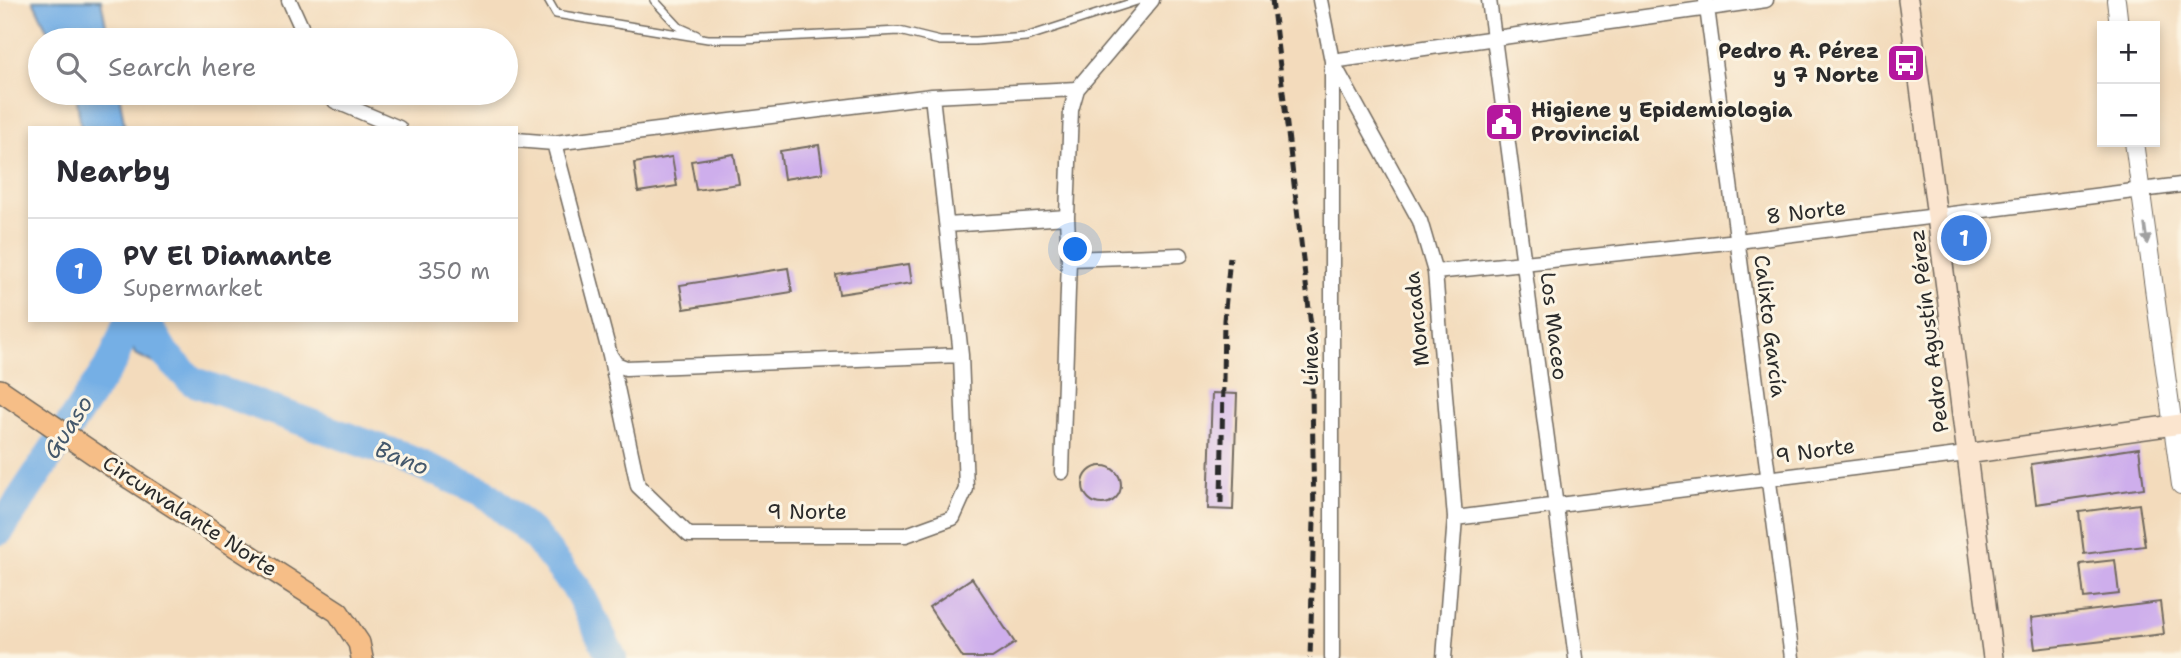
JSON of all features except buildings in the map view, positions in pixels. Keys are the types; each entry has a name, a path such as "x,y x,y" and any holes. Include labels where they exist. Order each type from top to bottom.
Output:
{"main road":[{"name":"Pedro Agustín Pérez","path":"1908,0 1993,658"},
{"name":"Circunvalante Norte","path":"2,391 131,479 338,612 359,643 362,658"},
{"name":"9 Norte","path":"1966,454 2177,424"}],"street":[{"path":"289,0 302,28"},
{"path":"1062,472 1071,110 1077,89 1152,0"},
{"name":"Moncada","path":"1320,0 1332,61 1420,221 1435,272 1455,518 1444,658"},
{"name":"Los Maceo","path":"1489,0 1576,658"},
{"path":"1332,61 1707,4 1766,0"},
{"path":"2116,0 2118,21"},
{"name":"Calixto García","path":"1707,4 1792,658"},
{"name":"Línea","path":"1332,61 1332,658"},
{"path":"518,141 554,143 933,96 1077,89"},
{"path":"610,355 616,364 626,368 961,355 933,96"},
{"path":"350,105 394,126"},
{"name":"9 Norte","path":"554,143 610,355 638,486 689,535 906,536 953,518 966,489 961,355"},
{"path":"2135,147 2177,424 2181,485"},
{"name":"8 Norte","path":"1435,272 1738,241 2181,185"},
{"path":"947,225 1067,217"},
{"path":"1069,259 1181,255"},
{"name":"9 Norte","path":"1455,518 1966,454"}],"lane":[{"path":"548,0 556,14 708,39 900,31 940,41 1026,37 1140,0"},
{"path":"654,0 679,27 708,39"}],"water":[{"path":"33,0 101,0 107,28 46,28"},
{"path":"78,105 121,105 125,126 81,126"},
{"path":"123,322 161,322 164,333 192,381 135,354"}],"waterway":[{"name":"Guaso","path":"0,530 113,360 128,322"},
{"name":"Bano","path":"146,322 165,354 192,381 400,456 484,492 534,535 578,590 612,658"}],"railway":[{"path":"1272,0 1311,326 1314,520 1310,658"},
{"path":"1221,503 1224,320 1230,257"}],"place":[{"name":"Pedro A. Pérez y 7 Norte","path":"1906,63"},
{"name":"Higiene y Epidemiologia Provincial","path":"1504,122"},
{"name":"PV El Diamante","path":"1964,238"}]}
